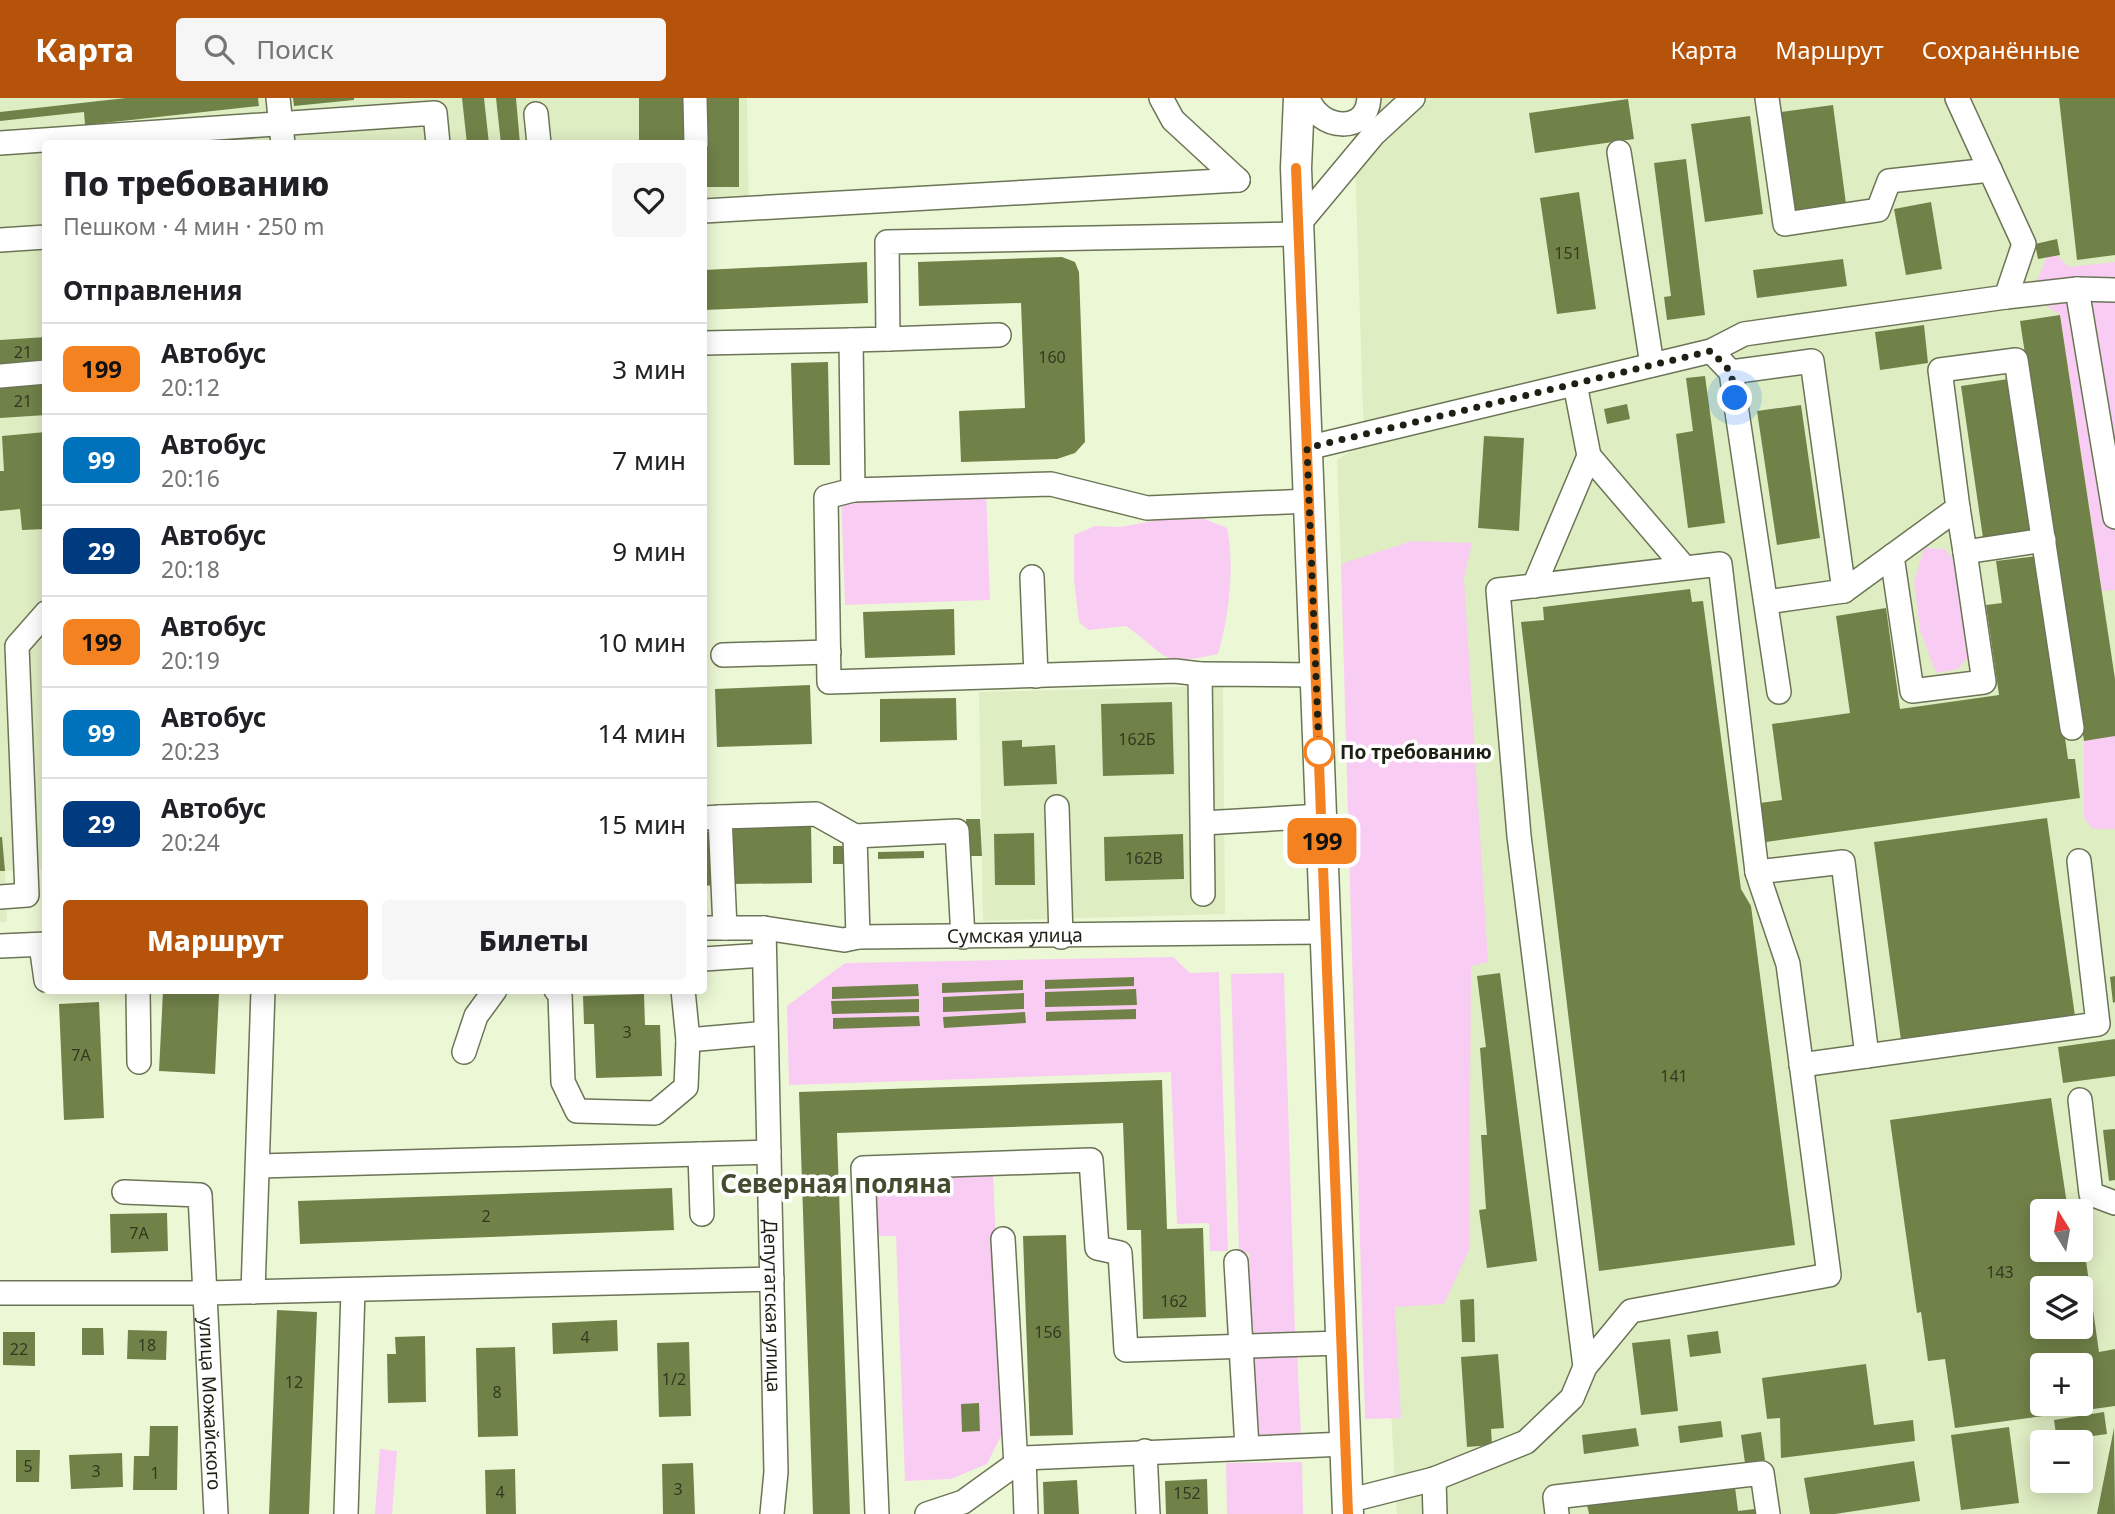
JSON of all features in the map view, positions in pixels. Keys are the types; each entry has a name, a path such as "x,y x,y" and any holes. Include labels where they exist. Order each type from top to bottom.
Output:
{"main road":[{"path":"1284,98 1296,168"},
{"path":"1299,98 1296,168 1347,1508"}],"street":[{"path":"278,98 282,134"},
{"path":"695,98 696,140"},
{"path":"707,211 1238,180 1173,120 1161,98"},
{"path":"1308,98 1317,116 1334,124 1358,120 1366,113 1369,98"},
{"path":"888,339 887,242 1299,229 1374,134 1413,98"},
{"path":"1767,98 1785,224 1878,210 1889,181 1990,170"},
{"path":"1957,98 2024,244 2006,296"},
{"path":"94,140 282,134 435,113 438,140"},
{"path":"536,114 539,140"},
{"path":"0,143 42,142"},
{"path":"1619,152 1652,365"},
{"path":"0,240 42,237"},
{"path":"2077,289 2115,517"},
{"path":"1307,448 1711,351 1744,334 2006,296 2077,289 2115,290"},
{"path":"707,343 999,335"},
{"path":"851,340 853,490"},
{"path":"1711,351 1731,372 1779,692"},
{"path":"1892,556 1912,691 1984,682 1940,370 2016,360 2072,728"},
{"path":"1731,372 1812,361 1844,591"},
{"path":"0,376 42,372"},
{"path":"1575,384 1589,456 1684,567"},
{"path":"1534,586 1589,456"},
{"path":"1309,501 1147,508 1051,484 853,490 826,497 829,682 1175,671 1200,674 1316,675"},
{"path":"1766,602 1844,591 1958,508"},
{"path":"1965,552 2044,540"},
{"path":"1347,1508 1434,1479 1526,1442 1572,1398 1585,1367 1631,1311 1829,1275 1788,964 1757,872 1720,564 1498,590 1519,836 1585,1367"},
{"path":"1032,577 1036,676"},
{"path":"0,897 27,895 17,646 42,618"},
{"path":"723,655 829,652"},
{"path":"1200,674 1203,894"},
{"path":"1057,807 1061,937"},
{"path":"714,928 712,818 816,814 855,836 957,831 963,937"},
{"path":"1203,822 1321,816"},
{"path":"855,836 858,937"},
{"path":"1801,1065 2098,1024 2079,861"},
{"path":"1757,872 1843,862 1867,1056"},
{"name":"Сумская улица","path":"714,928 764,928 844,940 858,937 1061,937 1325,932"},
{"name":"Депутатская улица","path":"764,928 776,1472 772,1514"},
{"path":"0,946 42,944"},
{"path":"707,959 764,956"},
{"path":"138,994 139,1062"},
{"path":"253,1292 263,994"},
{"path":"464,1052 476,1016 492,994"},
{"path":"560,994 563,1082 577,1111 655,1113 686,1087 688,1041 683,994"},
{"path":"688,1041 766,1033"},
{"path":"2080,1100 2091,1194 2115,1203"},
{"path":"259,1166 769,1152"},
{"path":"700,1154 702,1214"},
{"path":"877,1514 863,1168 1091,1160 1097,1248 1120,1253 1126,1350 1341,1343"},
{"name":"улица Можайского","path":"124,1192 200,1195 216,1514"},
{"path":"1003,1239 1022,1513"},
{"path":"1236,1262 1247,1447"},
{"path":"0,1293 206,1293 772,1279"},
{"path":"346,1514 353,1290"},
{"path":"927,1514 963,1502 1020,1462 1144,1451 1345,1444"},
{"path":"1144,1451 1148,1514"},
{"path":"1557,1514 1555,1497 1762,1473 1768,1514"},
{"path":"1434,1479 1435,1514"}],"shaded area":[{"path":"0,98 747,98 749,221 707,222 707,140 42,140 42,869 5,871 7,922 0,922"},
{"path":"1353,98 2115,98 2115,1514 1397,1514 1337,460 1364,442"},
{"path":"2050,249 2069,267 2115,262 2115,590 2102,591 2060,315 2031,295"},
{"path":"986,489 990,600 845,605 841,495"},
{"path":"1169,518 1202,518 1227,528 1231,559 1230,591 1218,654 1174,659 1159,652 1126,626 1088,630 1079,622 1074,580 1074,535 1095,526 1120,527"},
{"path":"1412,541 1472,543 1464,578 1488,962 1471,966 1469,1250 1444,1304 1395,1307 1401,1418 1365,1419 1341,564"},
{"path":"1924,548 1945,549 1959,567 1978,645 1958,669 1936,673 1920,630 1914,582"},
{"path":"1223,686 1225,914 983,921 979,692"},
{"path":"2115,736 2115,829 2092,829 2084,817 2084,741"},
{"path":"1173,957 1190,973 1219,972 1228,1251 1210,1251 1209,1223 1177,1224 1171,1072 789,1085 787,1006 845,963"},
{"path":"1284,973 1295,1333 1251,1334 1249,1254 1239,1253 1231,974"},
{"path":"993,1169 1003,1432 987,1464 951,1479 905,1481 896,1236 878,1236 876,1174"},
{"path":"1297,1352 1301,1435 1255,1437 1251,1354"},
{"path":"380,1449 397,1451 392,1514 375,1514"},
{"path":"1302,1462 1303,1514 1227,1514 1226,1463"}],"building":[{"path":"126,98 258,98 259,106 85,125 84,112 0,121 0,112"},
{"path":"293,98 354,98 354,100 294,106"},
{"path":"462,98 484,98 489,140 467,140"},
{"path":"496,98 516,98 520,140 501,140"},
{"path":"639,98 683,98 683,140 639,140"},
{"path":"703,98 739,98 739,187 707,187 707,140 703,140"},
{"path":"2059,98 2115,98 2115,255 2077,260"},
{"path":"1628,99 1634,139 1535,153 1529,113"},
{"path":"1833,105 1846,204 1794,211 1781,112"},
{"path":"1750,116 1763,214 1705,222 1691,124"},
{"path":"1686,159 1705,315 1667,320 1664,297 1671,296 1654,163"},
{"path":"1579,192 1596,309 1557,314 1540,198"},
{"path":"1931,202 1942,269 1906,275 1894,209"},
{"path":"2057,239 2060,255 2038,259 2035,244"},
{"path":"1062,257 1075,262 1079,272 1085,442 1075,453 1057,459 961,462 959,411 1025,408 1021,303 919,306 918,262"},
{"path":"1843,259 1847,286 1757,298 1753,270"},
{"path":"867,262 868,303 707,310 707,270"},
{"path":"2060,315 2115,679 2115,736 2084,741 2020,321"},
{"path":"1924,325 1928,363 1880,370 1875,332"},
{"path":"42,337 42,365 0,368 0,340"},
{"path":"828,362 830,465 794,465 791,363"},
{"path":"1705,376 1725,523 1688,528 1676,434 1693,431 1686,378"},
{"path":"2015,378 2037,530 1983,538 1961,386"},
{"path":"42,384 42,415 0,418 0,388"},
{"path":"1627,404 1630,419 1607,424 1604,409"},
{"path":"1801,405 1820,538 1777,545 1757,411"},
{"path":"42,432 42,529 22,530 20,509 0,511 0,471 4,471 2,436"},
{"path":"1484,436 1524,438 1519,531 1478,528"},
{"path":"2039,556 2068,759 2075,759 2080,798 1766,842 1760,803 1782,800 1772,724 1850,713 1836,616 1886,608 1900,709 1999,695 1986,605 2002,603 1996,561"},
{"path":"1690,589 1692,602 1703,601 1741,889 1751,906 1795,1245 1599,1271 1521,622 1544,620 1543,607"},
{"path":"954,609 955,655 865,658 863,612"},
{"path":"810,685 812,744 717,747 715,689"},
{"path":"956,698 957,740 880,742 880,699"},
{"path":"1172,702 1174,774 1103,776 1101,704"},
{"path":"1022,740 1022,747 1055,745 1057,784 1004,786 1002,741"},
{"path":"2047,818 2075,1016 1901,1040 1874,842"},
{"path":"966,819 980,819 982,856 968,856"},
{"path":"811,822 812,883 734,884 733,823"},
{"path":"707,832 713,832 714,885 707,886"},
{"path":"1034,833 1035,885 995,885 994,834"},
{"path":"1183,834 1184,879 1105,881 1104,837"},
{"path":"2,837 5,871 0,871"},
{"path":"833,846 845,846 845,864 833,864"},
{"path":"924,851 924,858 878,859 878,852"},
{"path":"1500,973 1537,1261 1487,1268 1479,1210 1486,1209 1481,1135 1487,1135 1480,1048 1486,1047 1477,976"},
{"path":"2115,976 2115,1002 2113,1003 2110,977"},
{"path":"1134,977 1134,986 1045,989 1045,980"},
{"path":"1023,980 1023,990 942,993 942,983"},
{"path":"918,984 919,996 832,999 832,987"},
{"path":"1136,989 1137,1005 1045,1007 1045,992"},
{"path":"1024,993 1024,1009 943,1012 943,997"},
{"path":"163,994 219,994 215,1074 159,1071"},
{"path":"644,994 645,1025 660,1025 662,1076 596,1078 594,1024 584,1024 583,996"},
{"path":"919,999 919,1012 832,1014 831,1001"},
{"path":"99,1002 104,1118 64,1120 59,1004"},
{"path":"1136,1009 1136,1019 1046,1021 1046,1012"},
{"path":"1025,1012 1026,1023 944,1028 943,1017"},
{"path":"919,1016 920,1026 833,1029 833,1018"},
{"path":"2115,1039 2115,1076 2063,1083 2058,1047"},
{"path":"1162,1080 1167,1229 1203,1228 1206,1317 1143,1319 1141,1230 1127,1230 1123,1123 837,1133 850,1514 813,1514 799,1092"},
{"path":"2051,1098 2066,1199 2030,1199 2030,1262 2086,1262 2088,1276 2030,1276 2030,1339 2093,1339 2093,1310 2099,1352 2115,1349 2115,1406 2093,1409 2093,1353 2030,1353 2030,1416 2042,1416 1955,1428 1945,1359 1928,1361 1921,1312 1917,1313 1890,1120"},
{"path":"2115,1129 2115,1180 2109,1181 2103,1130"},
{"path":"672,1188 674,1230 300,1244 298,1201"},
{"path":"167,1213 168,1251 111,1253 110,1214"},
{"path":"1066,1235 1073,1435 1030,1436 1023,1236"},
{"path":"1474,1299 1475,1342 1462,1342 1460,1300"},
{"path":"277,1310 317,1312 309,1514 269,1514"},
{"path":"617,1320 618,1351 553,1354 552,1323"},
{"path":"82,1328 103,1328 104,1355 82,1355"},
{"path":"128,1330 167,1331 166,1360 127,1359"},
{"path":"1718,1331 1721,1353 1690,1357 1687,1335"},
{"path":"3,1332 35,1332 35,1366 3,1365"},
{"path":"425,1336 426,1402 388,1403 387,1354 396,1354 395,1337"},
{"path":"1670,1339 1678,1411 1641,1415 1632,1343"},
{"path":"689,1342 691,1416 659,1417 657,1343"},
{"path":"515,1347 518,1436 478,1437 476,1348"},
{"path":"1498,1354 1504,1428 1491,1429 1492,1445 1467,1447 1461,1357"},
{"path":"1866,1364 1874,1425 1913,1420 1915,1441 1781,1458 1780,1418 1767,1419 1762,1378"},
{"path":"979,1403 980,1431 962,1432 961,1404"},
{"path":"2104,1412 2107,1434 2093,1436 2093,1430 2055,1430 2054,1420 2093,1416 2093,1414"},
{"path":"1721,1421 1723,1437 1680,1443 1678,1426"},
{"path":"150,1426 178,1426 177,1490 133,1490 134,1456 149,1456"},
{"path":"2009,1427 2019,1503 1961,1510 1951,1435"},
{"path":"1636,1428 1639,1446 1584,1454 1582,1435"},
{"path":"2114,1428 2115,1514 2097,1514"},
{"path":"1761,1432 1765,1460 1745,1463 1741,1435"},
{"path":"16,1450 40,1450 39,1482 16,1482"},
{"path":"122,1453 123,1487 71,1489 69,1455"},
{"path":"1914,1461 1920,1501 1835,1514 1810,1514 1804,1478"},
{"path":"693,1463 695,1514 663,1514 662,1464"},
{"path":"515,1469 516,1514 486,1514 485,1470"},
{"path":"1207,1479 1208,1514 1166,1514 1165,1481"},
{"path":"1077,1480 1079,1514 1044,1514 1043,1482"},
{"path":"1735,1487 1738,1511 1755,1509 1755,1514 1589,1514 1587,1505"}],"bus line":[{"name":"199","path":"1296,168 1348,1514"}],"place":[{"name":"По требованию","path":"1319,752"}],"district":[{"name":"Северная поляна","path":"836,1184"}],"route":[{"path":"1319,752 1307,448 1711,351 1731,372 1735,398"}]}
